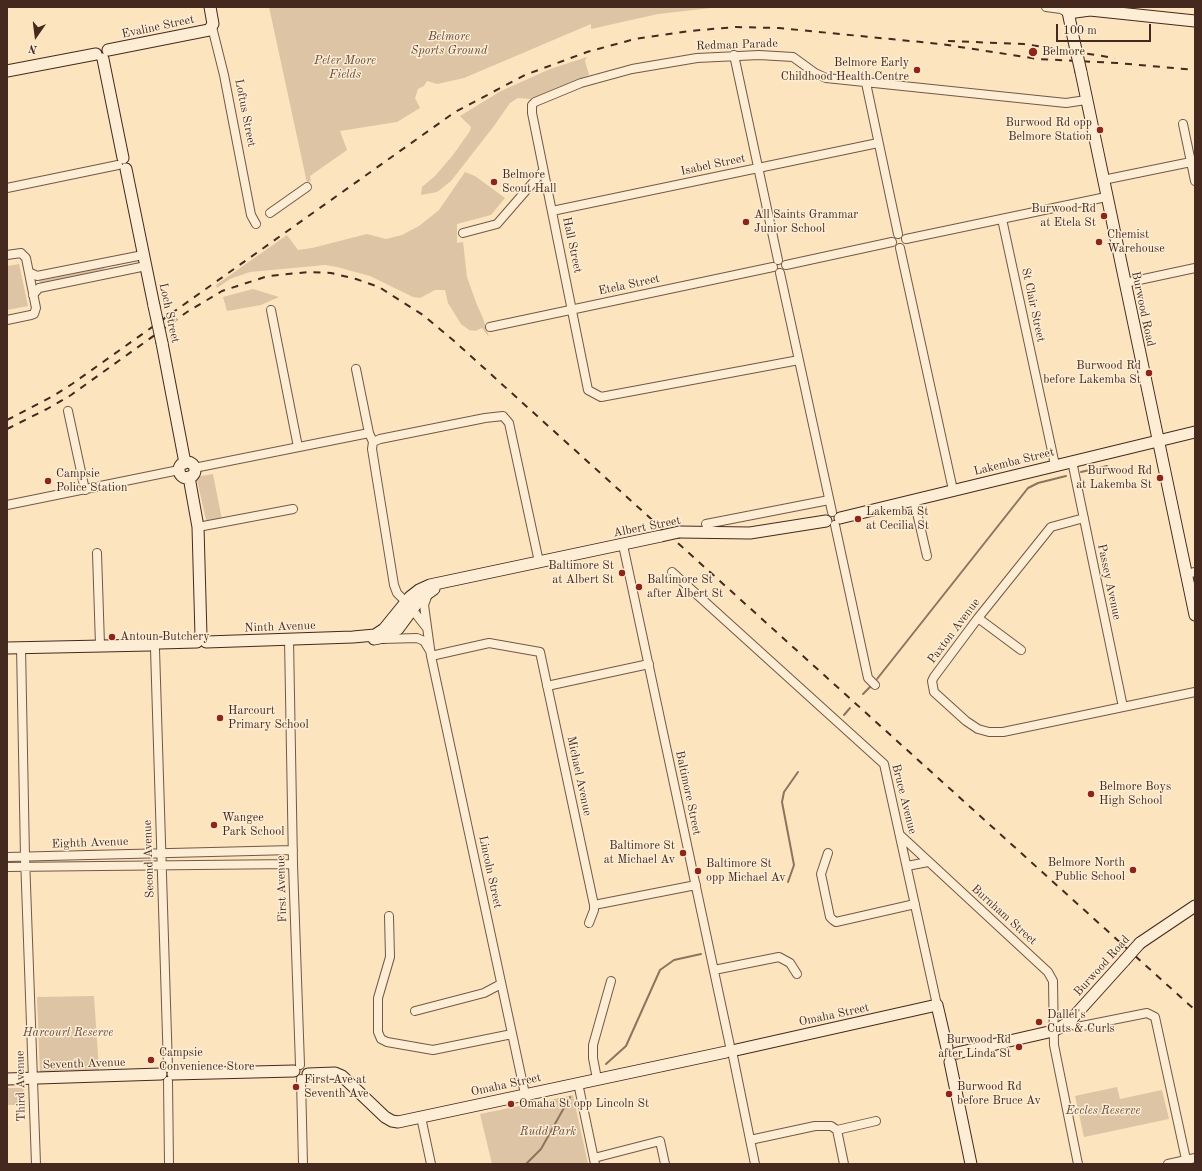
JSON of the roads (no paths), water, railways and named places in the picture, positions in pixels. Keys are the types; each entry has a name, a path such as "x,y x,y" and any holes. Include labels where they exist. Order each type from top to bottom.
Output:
{"main road":[{"name":"Loftus Street","path":"210,7 213,20 212,27"},
{"path":"1067,10 1090,10 1195,21"},
{"name":"Burwood Road","path":"1067,10 1158,440 1191,573 1195,615"},
{"name":"Evaline Street","path":"7,71 102,54 208,30 212,27"},
{"name":"Loch Street","path":"102,54 123,164 162,343 198,527 202,640"},
{"name":"Lakemba Street","path":"833,519 1195,432"},
{"name":"Albert Street","path":"354,637 375,635 388,624 405,601 424,587 679,532 750,533 833,519"},
{"name":"Albert Street","path":"354,637 376,639 384,637 398,629 424,595 433,589 474,576"},
{"name":"Ninth Avenue","path":"7,648 100,645 155,646 202,640 289,640 354,637"},
{"name":"Burwood Road","path":"952,1051 1053,1031 1069,1022 1140,943 1195,906"},
{"name":"Omaha Street","path":"301,1072 335,1073 342,1076 384,1117 398,1122 731,1051 937,1005"},
{"name":"Bruce Avenue","path":"937,1005 952,1051"},
{"path":"952,1051 956,1059 950,1062 971,1164"},
{"name":"Seventh Avenue","path":"7,1079 301,1072"}],"street":[{"path":"1046,7 1067,10"},
{"name":"Loftus Street","path":"212,27 224,75 251,215 256,224"},
{"path":"734,55 778,260"},
{"name":"Redman Parade","path":"532,105 540,99 564,89 611,74 668,62 734,55 789,56 798,60 820,76 866,83 1066,103 1086,100"},
{"path":"866,83 898,234"},
{"name":"Hall Street","path":"532,105 532,113 543,171 573,309 588,390 601,397 799,360"},
{"path":"1183,124 1195,181"},
{"name":"Isabel Street","path":"552,211 878,143"},
{"path":"1103,180 1191,162"},
{"path":"7,188 123,164"},
{"path":"463,233 497,224 543,171"},
{"path":"270,213 307,187"},
{"path":"906,239 1106,197"},
{"name":"St Clair Street","path":"1002,219 1055,465"},
{"path":"898,234 904,236 906,239"},
{"path":"892,242 893,238 898,234"},
{"path":"900,248 904,246 906,239"},
{"path":"892,242 894,246 900,248"},
{"path":"786,265 892,242"},
{"path":"900,248 953,490"},
{"path":"7,256 17,253 24,255 36,308 34,314 7,320"},
{"path":"29,272 37,276 143,254"},
{"path":"786,265 782,260 778,260 773,263 773,267 776,272 780,273 863,659 868,678 875,685"},
{"path":"780,273 785,269 786,265"},
{"path":"34,295 39,288 146,266"},
{"name":"Etela Street","path":"490,327 773,267"},
{"path":"1125,283 1195,268"},
{"path":"271,310 298,447"},
{"path":"356,369 369,433 373,442 372,449 394,584 396,591 405,601"},
{"path":"68,411 85,490"},
{"path":"373,442 380,439 496,416 503,416 509,423 539,562"},
{"path":"7,505 369,433"},
{"name":"Passey Avenue","path":"1072,461 1123,707"},
{"path":"706,524 829,500"},
{"path":"914,500 927,556"},
{"path":"198,527 293,508"},
{"name":"Paxton Avenue","path":"1084,518 1052,527 978,618 932,681 934,692 966,722 978,729 989,732 1003,732 1195,692"},
{"name":"Baltimore Street","path":"623,545 755,1164"},
{"path":"97,553 100,645"},
{"name":"Bruce Avenue","path":"672,572 884,764 937,1005"},
{"name":"Lincoln Street","path":"433,589 424,602 432,656 525,1094"},
{"path":"388,624 404,611 412,611 428,629"},
{"path":"978,618 1021,650"},
{"name":"Lincoln Street","path":"376,639 421,639 426,644 432,656"},
{"name":"First Avenue","path":"289,640 293,864 303,1164"},
{"name":"Michael Avenue","path":"432,656 489,643 540,652 594,905 594,910 589,924"},
{"name":"Second Avenue","path":"155,646 169,1164"},
{"name":"Third Avenue","path":"21,647 25,857 36,1164"},
{"path":"547,686 649,664"},
{"name":"Burnham Street","path":"900,835 925,856 928,862 1048,972 1053,981 1054,1045 1078,1164"},
{"name":"Eighth Avenue","path":"7,857 161,852 293,850"},
{"path":"828,853 821,874 830,917 836,922 915,904"},
{"path":"907,866 928,862"},
{"name":"Eighth Avenue","path":"7,867 293,864"},
{"path":"594,905 696,886"},
{"path":"389,916 390,957 378,998 378,1034 381,1039 389,1042 433,1050 512,1034"},
{"path":"714,970 780,957 790,963 797,974"},
{"path":"597,1079 592,1058 592,1045 611,981"},
{"path":"415,1011 484,994 501,984"},
{"path":"1069,1022 1078,1027 1142,1014 1153,1015 1157,1021 1187,1162"},
{"path":"578,1083 594,1161 660,1141 665,1164"},
{"path":"421,1117 431,1164"},
{"path":"750,1140 815,1126 830,1126 837,1130 876,1121"},
{"path":"837,1130 844,1164"},
{"path":"1168,1164 1187,1162 1195,1158"}],"waterway":[{"path":"1081,472 1107,466"},
{"path":"877,679 1028,488 1038,483 1066,476"},
{"path":"863,694 871,686"},
{"path":"844,715 850,708"},
{"path":"788,882 794,865 782,802 784,792 798,772"},
{"path":"606,1064 626,1046 660,970 674,960 701,954"},
{"path":"526,1164 541,1149 570,1097"}],"railway":[{"path":"7,420 53,396 72,384 455,112 525,75 587,52 635,39 689,31 736,27 779,28 941,44 1038,59 1117,63 1195,70"},
{"path":"948,41 1024,44 1115,58"},
{"path":"7,429 71,395 187,312 222,291 268,276 309,272 331,273 356,279 379,287 423,315 453,340 1195,1010"}],"place":[{"name":"Belmore","path":"1033,52"},
{"name":"Belmore Early Childhood Health Centre","path":"917,70"},
{"name":"Burwood Rd opp Belmore Station","path":"1100,130"},
{"name":"Belmore Scout Hall","path":"494,182"},
{"name":"Burwood Rd at Etela St","path":"1104,216"},
{"name":"All Saints Grammar Junior School","path":"746,222"},
{"name":"Chemist Warehouse","path":"1099,242"},
{"name":"Burwood Rd before Lakemba St","path":"1149,373"},
{"name":"Burwood Rd at Lakemba St","path":"1160,478"},
{"name":"Campsie Police Station","path":"48,481"},
{"name":"Lakemba St at Cecilia St","path":"858,519"},
{"name":"Baltimore St at Albert St","path":"622,573"},
{"name":"Baltimore St after Albert St","path":"639,587"},
{"name":"Antoun Butchery","path":"112,637"},
{"name":"Harcourt Primary School","path":"220,718"},
{"name":"Belmore Boys High School","path":"1091,794"},
{"name":"Wangee Park School","path":"214,825"},
{"name":"Baltimore St at Michael Av","path":"683,853"},
{"name":"Belmore North Public School","path":"1133,870"},
{"name":"Baltimore St opp Michael Av","path":"698,871"},
{"name":"Dallel's Cuts & Curls","path":"1039,1022"},
{"name":"Burwood Rd after Linda St","path":"1019,1047"},
{"name":"Campsie Convenience Store","path":"151,1060"},
{"name":"First Ave at Seventh Ave","path":"296,1087"},
{"name":"Burwood Rd before Bruce Av","path":"949,1094"},
{"name":"Omaha St opp Lincoln St","path":"511,1104"}],"park label":[{"name":"Belmore Sports Ground","path":"449,44"},
{"name":"Peter Moore Fields","path":"345,68"},
{"name":"Harcourt Reserve","path":"68,1033"},
{"name":"Eccles Reserve","path":"1103,1111"},
{"name":"Rudd Park","path":"548,1132"}]}
